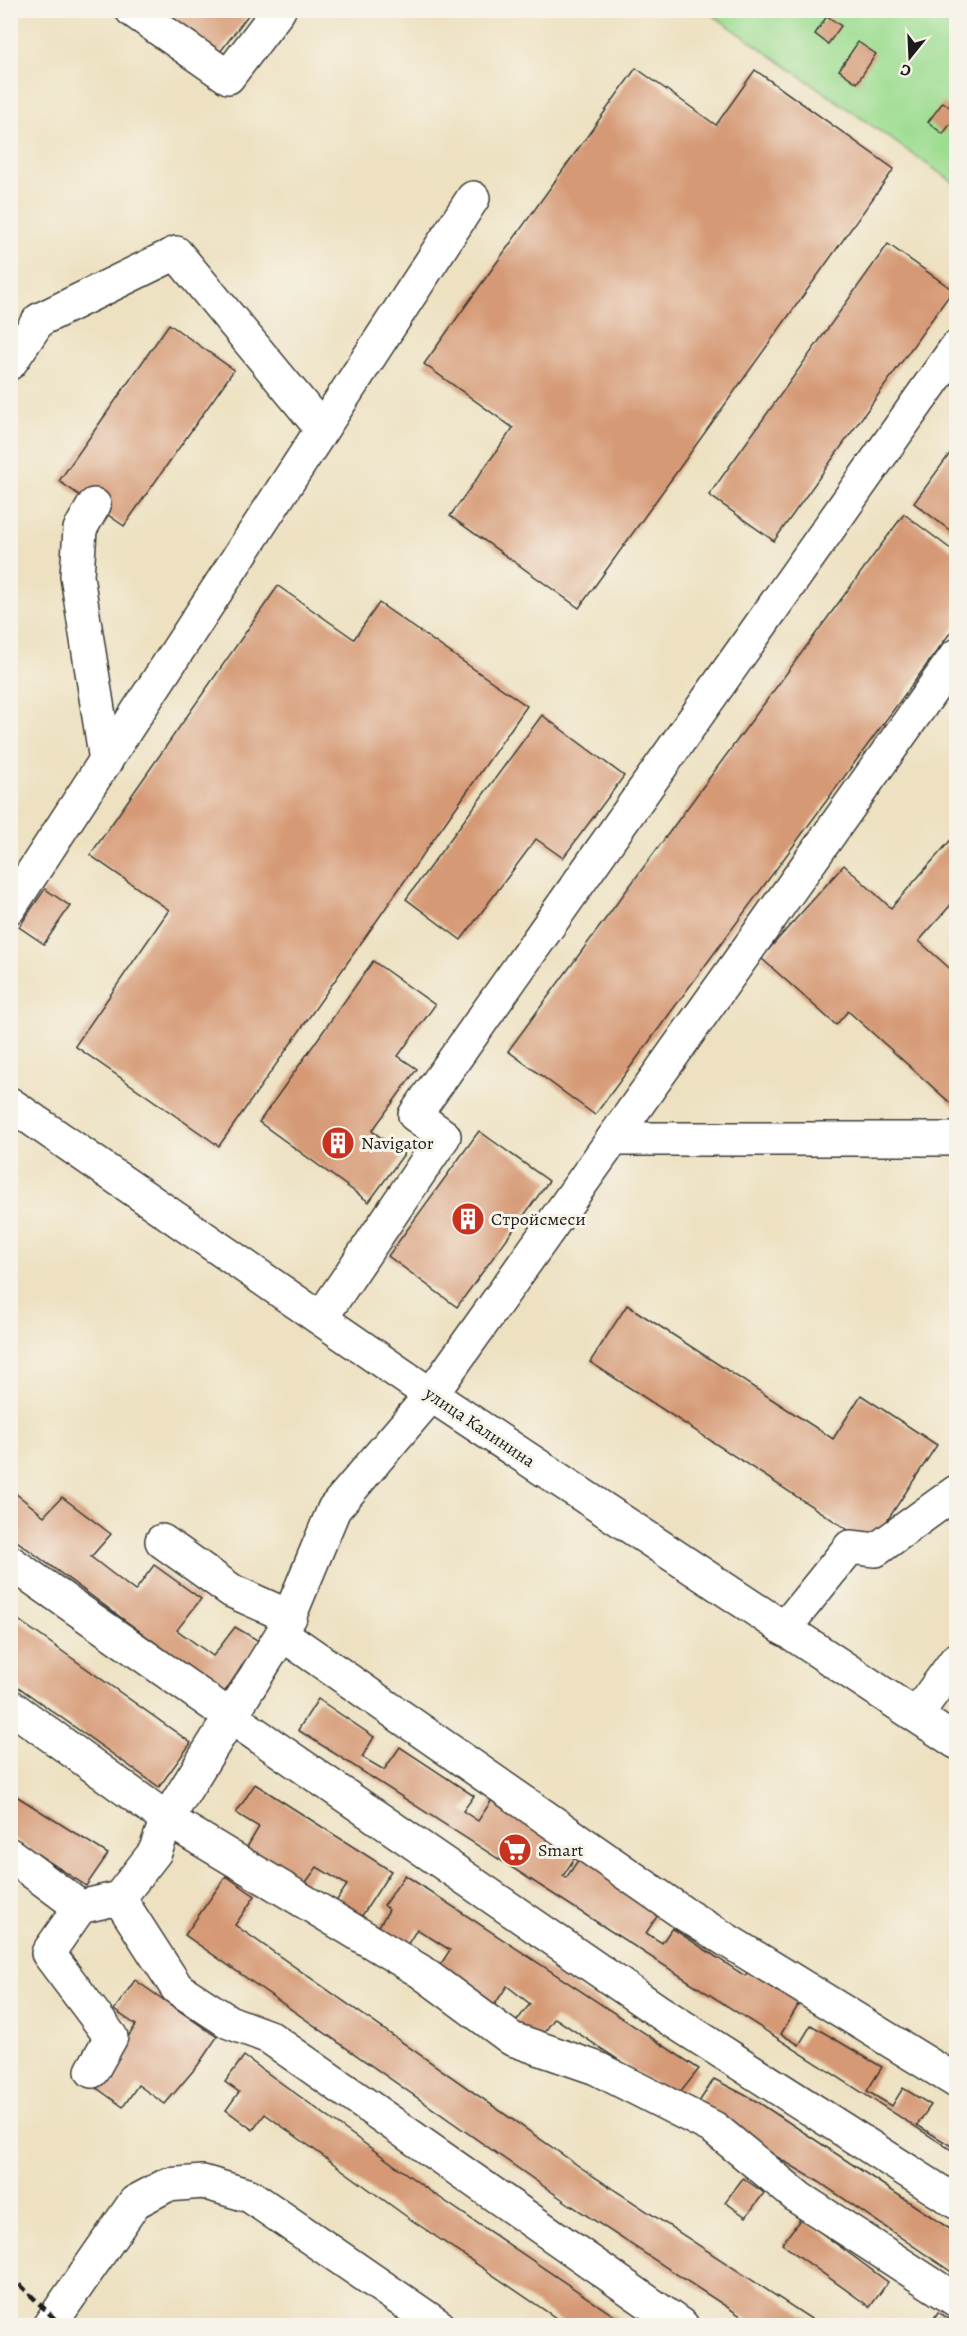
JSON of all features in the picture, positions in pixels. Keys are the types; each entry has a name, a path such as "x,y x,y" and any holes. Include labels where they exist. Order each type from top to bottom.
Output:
{"street":[{"path":"132,10 228,77 279,10"},
{"path":"10,907 473,198"},
{"path":"10,363 39,320 176,253 322,429"},
{"path":"321,1318 444,1136 415,1115 957,348"},
{"path":"94,505 80,529 77,576 106,761"},
{"path":"93,2071 111,2037 48,1953 80,1907 118,1898 155,1852 167,1819 286,1625 334,1509 431,1395 957,656"},
{"name":"улица Калинина","path":"10,1104 431,1395 957,1742"},
{"path":"613,1139 957,1139"},
{"path":"784,1629 850,1547 876,1550 957,1492"},
{"path":"162,1541 232,1591 286,1625 686,1914 957,2081"},
{"path":"10,1562 661,2013 957,2202"},
{"path":"916,1715 957,1660"},
{"path":"10,1706 167,1819 420,1971 512,2039 596,2068 714,2128 799,2198 957,2300"},
{"path":"10,1855 80,1907"},
{"path":"118,1898 177,1988 229,2022 270,2037 681,2325"},
{"path":"49,2325 135,2202 167,2185 203,2182 250,2196 439,2325"}],"green space":[{"path":"707,11 956,11 956,184"}],"building":[{"path":"149,10 252,10 214,60"},
{"path":"827,16 841,26 828,44 815,34"},
{"path":"858,42 876,54 857,83 839,70"},
{"path":"636,68 716,125 755,70 894,169 579,608 450,516 513,428 424,364"},
{"path":"943,102 956,112 956,116 943,134 928,122"},
{"path":"888,244 953,290 774,541 709,495"},
{"path":"169,324 234,370 124,526 59,481"},
{"path":"956,445 956,535 914,503"},
{"path":"904,514 956,553 956,625 595,1115 508,1051"},
{"path":"278,586 354,639 379,603 527,706 219,1146 75,1046 169,910 90,855"},
{"path":"542,715 624,776 563,858 536,839 461,940 406,899"},
{"path":"956,834 956,899 919,941 956,974 956,1108 848,1011 836,1025 761,958 844,865 891,908"},
{"path":"45,889 70,906 44,944 19,927"},
{"path":"373,961 435,1005 398,1056 417,1069 372,1131 404,1154 369,1202 259,1122"},
{"name":"Стройсмеси","path":"479,1131 549,1181 457,1307 388,1256"},
{"path":"627,1305 833,1439 861,1395 937,1445 871,1545 590,1362"},
{"path":"10,1489 44,1516 62,1497 111,1534 91,1557 135,1591 154,1565 201,1599 177,1630 213,1656 235,1627 259,1641 224,1693 10,1536"},
{"path":"10,1614 191,1743 159,1787 10,1681"},
{"path":"318,1699 374,1737 362,1757 384,1770 400,1747 474,1796 463,1811 478,1821 499,1789 583,1845 563,1876 566,1878 583,1853 664,1906 646,1933 662,1943 672,1928 745,1976 752,1966 803,1997 781,2034 799,2045 811,2025 882,2067 867,2091 892,2106 903,2088 931,2105 917,2125 956,2149 956,2153 298,1730"},
{"path":"255,1784 391,1871 358,1922 333,1906 347,1885 317,1867 301,1889 244,1852 259,1827 236,1813"},
{"path":"10,1792 108,1854 86,1886 10,1836"},
{"path":"405,1875 699,2069 676,2098 555,2018 536,2043 511,2028 530,2004 507,1986 491,2010 433,1976 450,1950 417,1929 403,1952 374,1934 389,1910 384,1905"},
{"path":"226,1876 255,1896 235,1925 593,2176 822,2326 756,2326 569,2204 185,1935"},
{"path":"135,1980 217,2037 198,2065 165,2104 138,2085 123,2107 94,2086 136,2025 114,2010"},
{"path":"244,2056 430,2191 629,2326 568,2326 410,2219 265,2114 253,2130 226,2110 239,2092 225,2082"},
{"path":"714,2079 758,2102 956,2233 956,2275 819,2182 695,2108"},
{"path":"743,2178 764,2193 746,2217 725,2202"},
{"path":"801,2218 888,2282 870,2307 782,2244"},
{"path":"938,2312 956,2324 956,2326 929,2326"}],"railway":[{"path":"10,2275 62,2326"}],"place":[{"name":"Navigator","path":"338,1143"},
{"name":"Стройсмеси","path":"468,1219"},
{"name":"Smart","path":"515,1850"}]}
